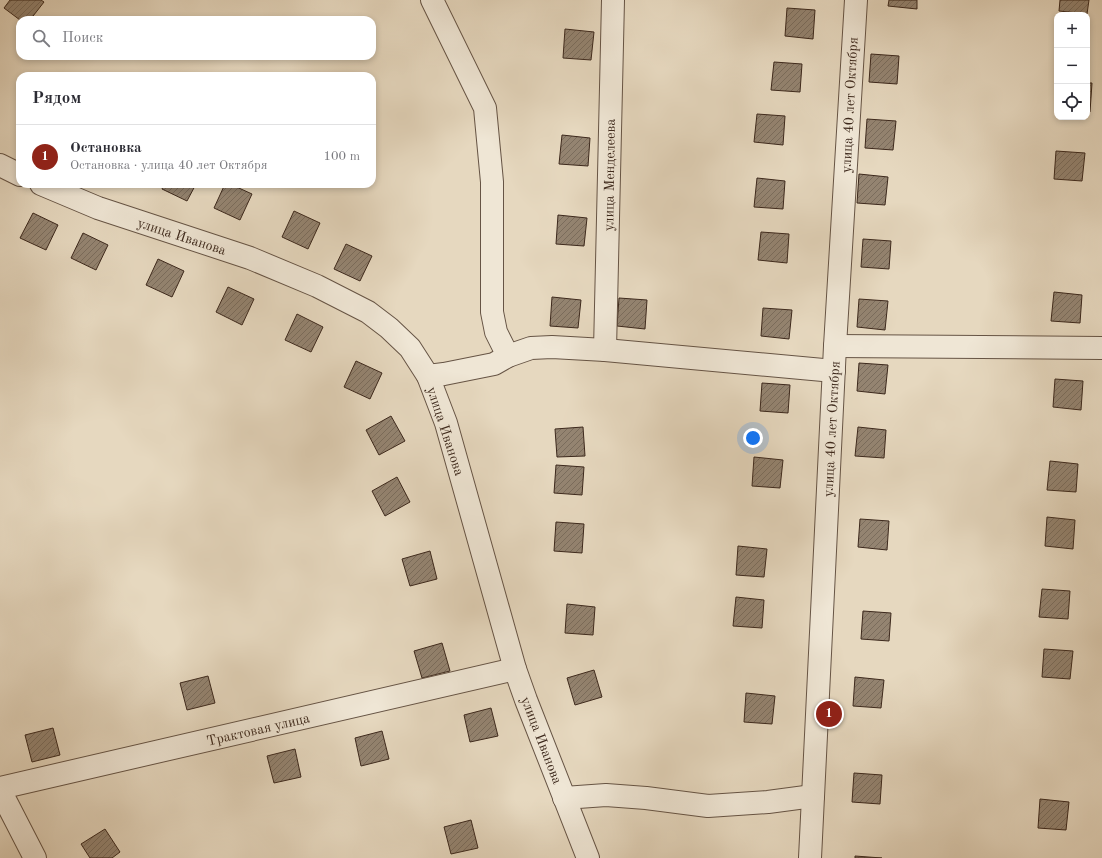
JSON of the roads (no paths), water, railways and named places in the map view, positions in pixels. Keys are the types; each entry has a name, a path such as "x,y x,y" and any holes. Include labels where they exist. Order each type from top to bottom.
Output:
{"street":[{"path":"432,0 485,108 492,182 492,312 496,332 508,356"},
{"name":"улица Менделеева","path":"605,350 613,0"},
{"name":"улица 40 лет Октября","path":"810,858 835,346 856,0"},
{"path":"0,165 16,173"},
{"name":"улица Иванова","path":"50,188 98,208 250,258 317,286 368,312 389,328 410,348 428,376 446,423 515,669 588,858"},
{"path":"835,346 1102,348"},
{"path":"428,376 494,364 508,356 531,348 552,347 605,350 834,371"},
{"name":"Трактовая улица","path":"0,789 515,669"},
{"path":"0,789 35,858"},
{"path":"564,798 606,795 646,798 708,806 768,802 813,796"}],"place":[{"name":"Остановка","path":"829,714"}]}
